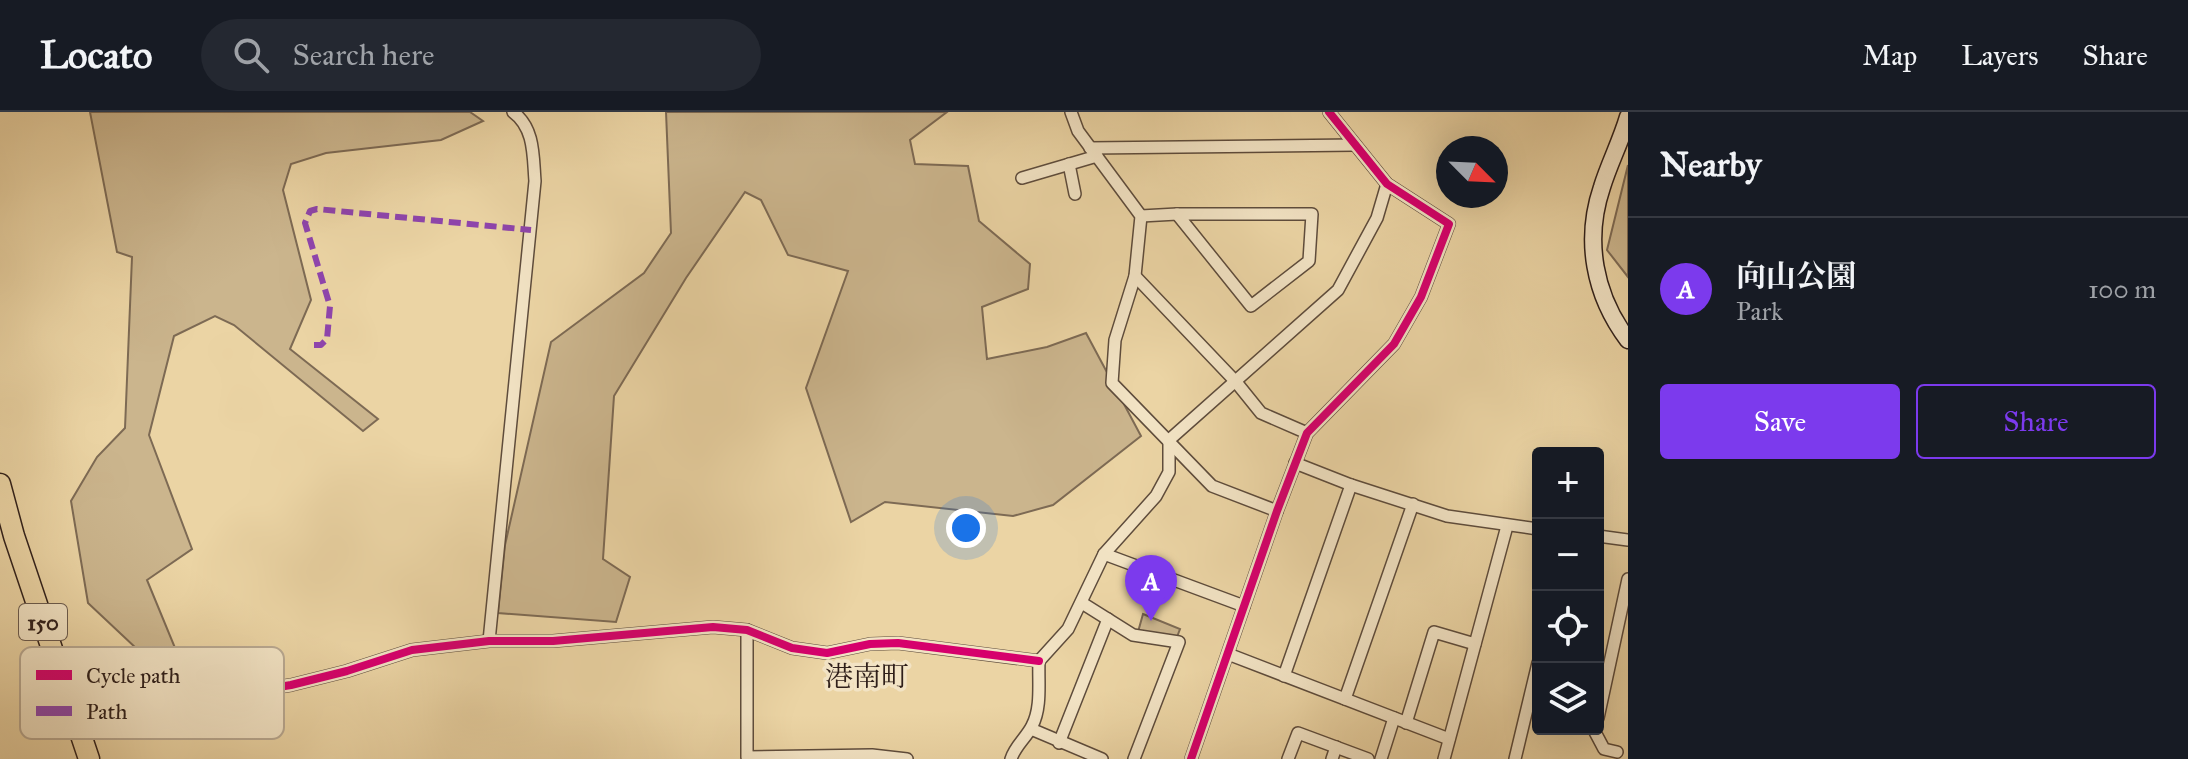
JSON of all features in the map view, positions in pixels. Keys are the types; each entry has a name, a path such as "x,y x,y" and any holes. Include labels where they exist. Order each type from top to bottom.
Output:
{"highway":[{"name":"150","path":"0,484 51,647"},
{"name":"150","path":"82,739 89,759"}],"street":[{"path":"489,641 535,181 532,141 523,122 513,112"},
{"path":"1071,112 1078,131 1141,216 1135,276 1115,340 1112,383 1212,486 1277,511"},
{"path":"1191,759 1307,433 1394,344 1421,297 1449,224 1387,184 1329,112"},
{"path":"1628,117 1603,184 1592,233 1593,260 1598,280 1611,313 1628,340"},
{"path":"1022,178 1069,164 1094,152 1355,145"},
{"path":"1069,164 1075,194"},
{"path":"1011,759 1037,714 1039,661 1068,629 1104,554 1156,496 1169,472 1169,440 1338,290 1377,218 1387,184"},
{"path":"1141,216 1177,214 1312,214 1309,261 1251,306 1177,214"},
{"path":"1135,276 1236,382 1261,413 1307,433"},
{"path":"1295,463 1447,516 1532,528"},
{"path":"1284,676 1351,485"},
{"path":"1345,699 1413,504"},
{"path":"1444,759 1507,526"},
{"path":"1604,537 1628,540"},
{"path":"1104,554 1244,606"},
{"path":"1604,696 1622,631 1628,579"},
{"path":"1082,603 1133,635 1179,642 1134,759"},
{"path":"1059,743 1108,619"},
{"path":"284,686 347,671 412,650 489,641 553,641 713,627 747,630 792,648 827,653 870,644 898,643 1039,661"},
{"path":"747,630 747,757 872,755 907,759"},
{"path":"1406,723 1434,632 1475,644"},
{"path":"1228,654 1449,739"},
{"path":"1381,759 1394,718"},
{"path":"1515,759 1532,718"},
{"path":"1031,729 1102,759"},
{"path":"1288,759 1298,733 1334,753 1368,759"},
{"path":"1597,735 1604,749 1617,752"}],"shaded area":[{"path":"90,112 470,112 483,121 441,140 326,153 291,164 283,190 311,300 290,349 378,419 363,431 234,325 215,316 174,336 149,435 192,549 147,580 175,647 135,647 88,603 71,501 97,457 125,428 132,257 117,252"},
{"path":"666,112 947,112 910,140 915,164 968,166 979,221 1030,264 1028,289 982,307 987,359 1047,347 1086,333 1141,436 1053,505 1013,516 885,502 851,522 806,388 848,271 788,255 761,200 745,192 686,278 614,396 603,559 630,577 616,622 498,613 505,545 551,342 644,273 671,233"},
{"path":"1628,165 1628,277 1607,250"},
{"path":"1143,614 1180,629 1177,637 1138,632"}],"marked path":[{"path":"314,345 321,345 327,339 330,306 305,223 310,211 317,209 531,230"}],"cycle path":[{"path":"1191,759 1307,433 1394,344 1421,297 1449,224 1387,184 1329,112"},
{"path":"284,686 347,671 412,650 489,641 553,641 713,627 747,630 792,648 827,653 870,644 898,643 1039,661"}],"place":[{"name":"向山公園","path":"1151,621"}],"district":[{"name":"港南町","path":"867,676"}]}
